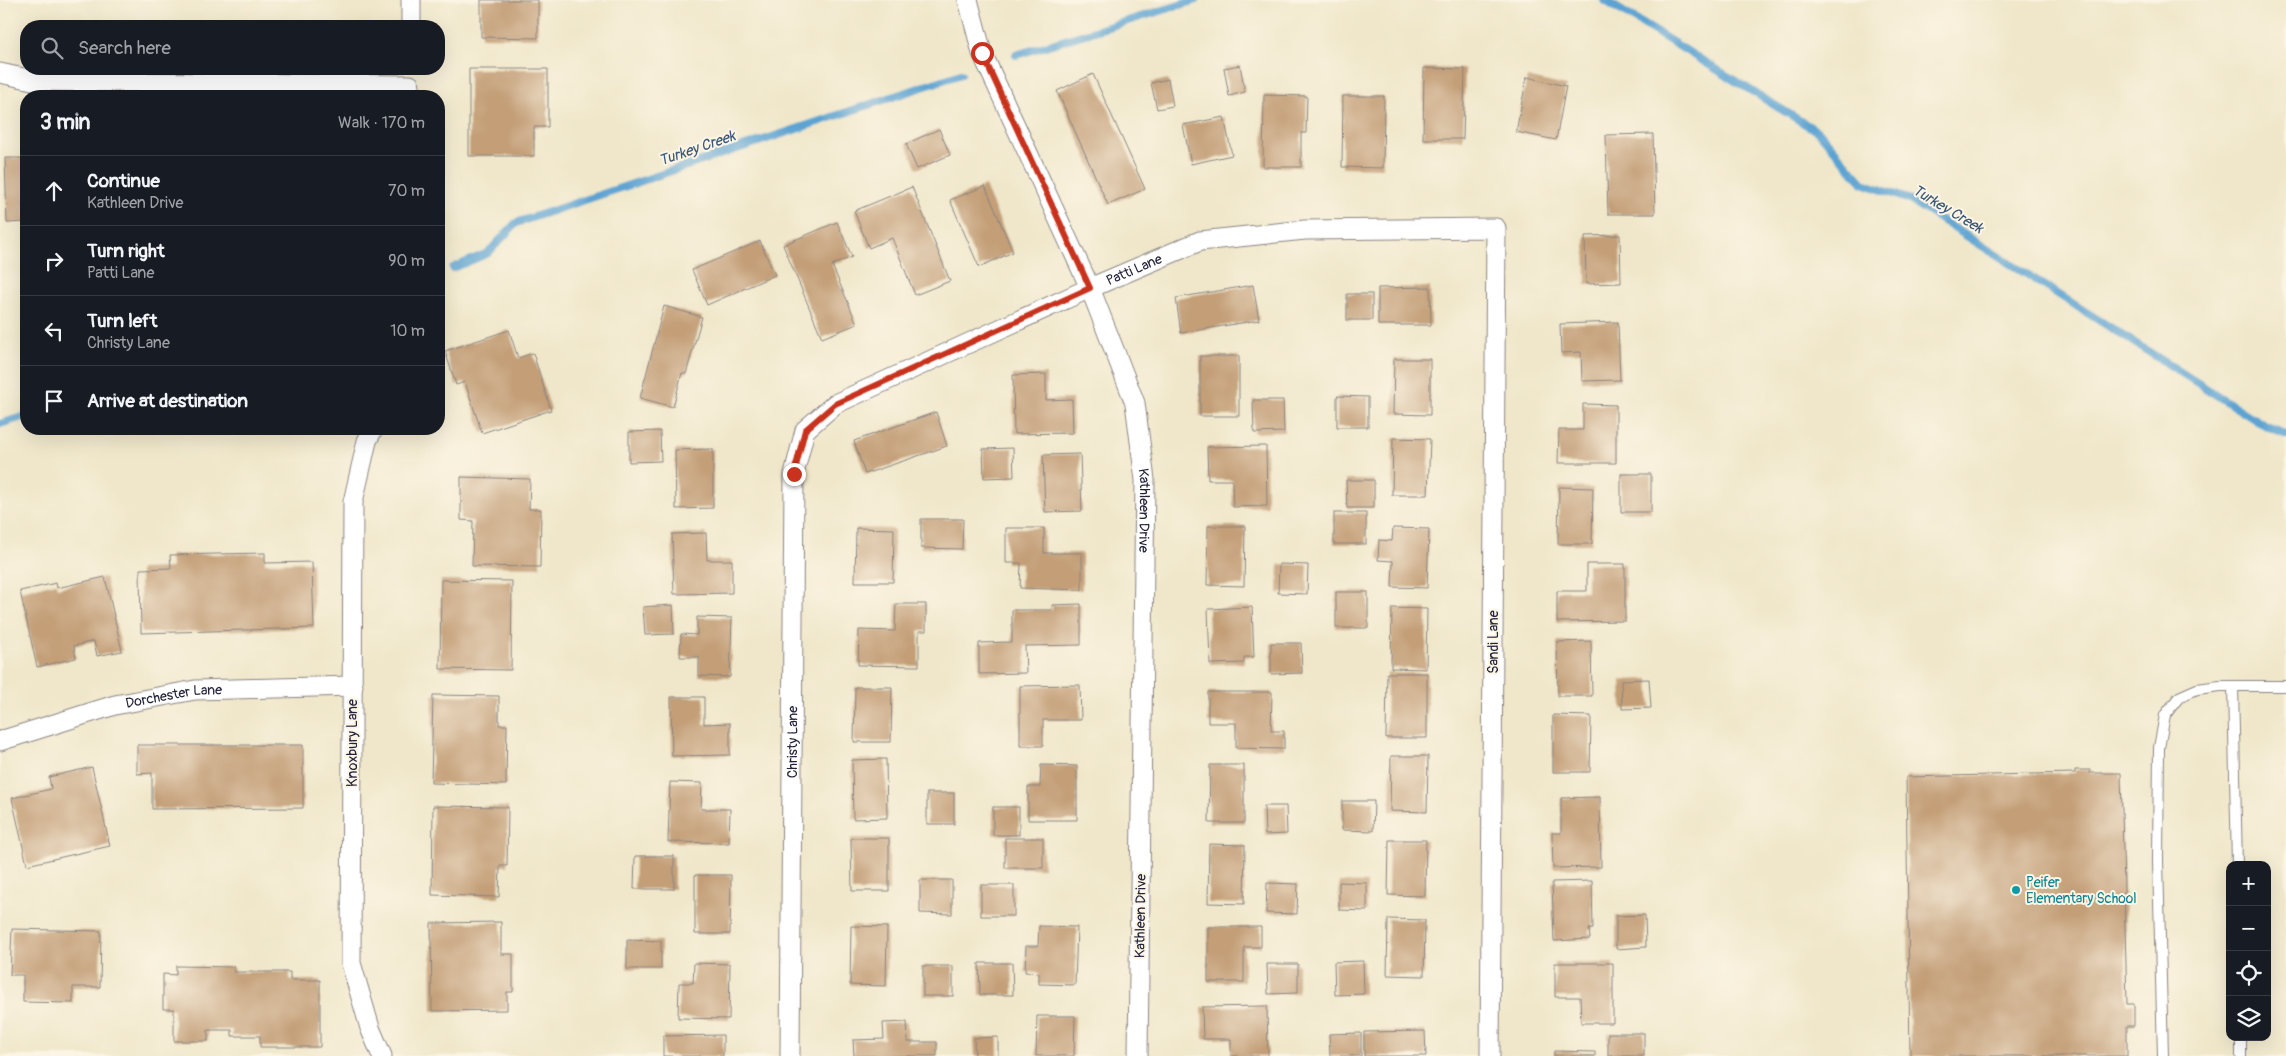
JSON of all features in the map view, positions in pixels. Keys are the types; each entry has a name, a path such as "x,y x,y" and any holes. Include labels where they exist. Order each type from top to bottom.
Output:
{"street":[{"path":"411,0 411,20"},
{"name":"Kathleen Drive","path":"968,0 982,53 1090,288 1135,403 1146,480 1138,1056"},
{"path":"0,73 45,81 411,83"},
{"name":"Patti Lane","path":"805,430 835,404 1090,288 1200,241 1305,230 1496,228"},
{"name":"Sandi Lane","path":"1490,1056 1496,228"},
{"name":"Christy Lane","path":"790,1056 794,474 805,430"},
{"name":"Knoxbury Lane","path":"370,435 367,441 353,502 351,963 370,1028 382,1056"},
{"name":"Dorchester Lane","path":"0,741 115,705 195,690 353,686"}],"lane":[{"path":"2163,1056 2159,748 2165,715 2179,697 2197,689 2233,686 2286,686"},
{"path":"2233,686 2237,861"},
{"path":"2241,1041 2241,1056"}],"building":[{"path":"481,0 538,0 538,38 481,37"},
{"path":"1240,65 1245,92 1229,96 1224,68"},
{"path":"1424,68 1465,69 1463,139 1423,139"},
{"path":"469,69 548,69 548,127 534,127 534,156 469,156"},
{"path":"1093,74 1145,189 1108,205 1057,91"},
{"path":"1527,77 1566,86 1556,140 1516,132"},
{"path":"1168,79 1173,106 1157,109 1151,83"},
{"path":"1264,95 1307,96 1306,133 1301,133 1301,167 1263,167"},
{"path":"1343,96 1384,96 1383,168 1342,167"},
{"path":"1224,117 1232,155 1191,164 1183,125"},
{"path":"939,129 950,155 917,169 906,144"},
{"path":"1653,134 1655,214 1608,214 1606,135"},
{"path":"5,158 20,158 20,222 7,223"},
{"path":"985,186 1013,252 979,267 950,200"},
{"path":"912,187 950,281 915,295 892,238 869,248 854,211"},
{"path":"837,222 852,257 832,265 857,324 822,338 783,245"},
{"path":"1620,235 1621,283 1586,284 1585,236"},
{"path":"760,241 775,275 707,305 692,270"},
{"path":"1253,285 1259,320 1181,333 1176,298"},
{"path":"1430,287 1431,325 1378,325 1378,288"},
{"path":"1347,294 1372,294 1372,320 1347,320"},
{"path":"664,306 702,317 686,374 682,373 673,407 640,398"},
{"path":"1618,322 1620,380 1582,381 1581,352 1561,353 1560,324"},
{"path":"509,330 518,358 533,353 551,410 482,433 465,382 456,385 445,351"},
{"path":"1200,356 1239,356 1239,416 1200,416"},
{"path":"1394,359 1430,359 1430,415 1393,414"},
{"path":"1046,374 1046,400 1072,399 1073,433 1014,434 1013,375"},
{"path":"1337,396 1368,397 1368,427 1337,427"},
{"path":"1253,400 1283,400 1284,432 1254,433"},
{"path":"1583,404 1616,405 1616,463 1558,463 1559,430 1583,430"},
{"path":"936,412 947,446 865,474 854,441"},
{"path":"660,431 661,461 629,462 629,432"},
{"path":"1393,438 1430,439 1428,495 1392,495"},
{"path":"1266,446 1267,506 1233,507 1232,480 1208,480 1207,447"},
{"path":"1013,448 1014,477 984,478 983,449"},
{"path":"713,449 713,508 676,509 675,450"},
{"path":"1080,454 1082,511 1045,512 1043,455"},
{"path":"1621,474 1651,474 1651,512 1621,512"},
{"path":"461,477 530,479 529,509 541,509 540,567 472,566 473,521 461,520"},
{"path":"1346,480 1374,480 1374,508 1347,508"},
{"path":"1559,487 1593,488 1592,544 1558,544"},
{"path":"1334,513 1366,513 1366,544 1334,544"},
{"path":"921,519 963,519 962,549 921,548"},
{"path":"1208,526 1245,526 1244,586 1207,585"},
{"path":"856,528 894,529 893,582 855,582"},
{"path":"1006,528 1044,528 1044,553 1082,553 1082,590 1020,588 1021,563 1006,563"},
{"path":"1393,528 1429,529 1427,588 1392,587 1393,561 1378,560 1379,540 1392,541"},
{"path":"706,533 707,560 732,560 732,593 674,594 672,534"},
{"path":"265,553 265,563 312,562 314,628 141,633 140,569 171,568 170,555"},
{"path":"1279,564 1308,565 1307,594 1278,593"},
{"path":"1587,564 1625,564 1625,621 1557,622 1557,591 1587,591"},
{"path":"105,577 122,651 97,656 94,641 74,646 76,658 37,667 20,591 56,583 57,588"},
{"path":"441,580 512,581 511,670 440,669"},
{"path":"1336,592 1368,592 1368,628 1336,628"},
{"path":"896,604 926,604 926,631 919,631 919,666 858,665 859,630 895,631"},
{"path":"1081,604 1081,645 1025,646 1026,673 979,674 979,643 1012,642 1012,610 1052,610 1052,605"},
{"path":"673,605 674,634 645,635 643,607"},
{"path":"1252,607 1254,657 1244,657 1244,663 1210,664 1208,609"},
{"path":"1392,608 1427,609 1426,669 1391,668"},
{"path":"697,617 732,618 730,677 699,676 699,657 680,657 681,634 697,635"},
{"path":"1591,641 1592,696 1558,696 1557,642"},
{"path":"1271,643 1301,643 1302,673 1271,674"},
{"path":"1387,673 1427,673 1427,738 1386,738"},
{"path":"1649,679 1651,708 1622,709 1621,680"},
{"path":"1080,685 1081,720 1043,720 1043,746 1020,746 1020,686"},
{"path":"855,687 892,687 891,742 854,742"},
{"path":"1208,692 1272,692 1271,731 1284,731 1284,749 1236,748 1236,723 1208,723"},
{"path":"433,695 499,696 499,725 507,725 506,785 431,783"},
{"path":"671,697 704,697 704,724 730,723 730,755 672,756"},
{"path":"1553,715 1591,716 1590,772 1553,772"},
{"path":"137,745 303,745 303,808 152,809 152,773 137,774"},
{"path":"1391,756 1428,756 1427,812 1390,811"},
{"path":"886,759 887,818 853,819 852,760"},
{"path":"1041,765 1077,766 1077,820 1028,820 1028,787 1040,787"},
{"path":"1210,765 1244,765 1244,823 1209,823"},
{"path":"92,767 110,846 27,865 12,798 51,789 49,777"},
{"name":"Peifer Elementary School","path":"2075,770 2090,770 2090,773 2121,773 2127,1004 2134,1004 2134,1026 2127,1026 2127,1056 1910,1056 1906,777 2075,773"},
{"path":"670,782 702,783 701,809 730,809 729,843 668,842"},
{"path":"927,793 954,793 954,824 927,824"},
{"path":"1600,797 1601,867 1553,868 1552,833 1561,833 1561,798"},
{"path":"1342,801 1374,801 1373,831 1342,830"},
{"path":"433,806 508,807 507,866 500,866 499,897 432,895"},
{"path":"1264,806 1286,806 1287,834 1265,835"},
{"path":"993,807 1019,807 1019,835 993,835"},
{"path":"851,838 889,838 889,891 852,891"},
{"path":"1005,838 1043,838 1043,868 1005,868"},
{"path":"1389,840 1426,840 1425,896 1388,895"},
{"path":"1209,844 1245,845 1244,904 1208,903"},
{"path":"635,856 674,856 674,889 634,889"},
{"path":"695,875 731,875 730,934 695,934"},
{"path":"920,880 952,880 952,914 920,913"},
{"path":"1592,881 1593,929 1589,929 1590,939 1554,941 1552,882"},
{"path":"1339,882 1367,883 1367,911 1339,910"},
{"path":"1267,883 1298,884 1297,914 1266,913"},
{"path":"981,885 1014,885 1014,916 981,916"},
{"path":"1645,915 1646,947 1616,949 1616,916"},
{"path":"1388,919 1425,920 1424,976 1387,975"},
{"path":"501,922 501,954 513,954 513,992 507,992 507,1010 432,1011 431,923"},
{"path":"851,926 887,927 886,986 850,985"},
{"path":"1039,926 1077,927 1075,985 1039,984 1039,973 1025,972 1026,946 1038,946"},
{"path":"1208,927 1261,927 1261,947 1244,947 1244,982 1208,982"},
{"path":"12,929 101,931 100,987 73,987 73,1003 23,1002 23,975 10,975"},
{"path":"627,940 661,941 661,969 627,969"},
{"path":"1363,961 1364,994 1335,995 1334,962"},
{"path":"694,963 730,964 729,1019 678,1018 679,983 693,983"},
{"path":"979,963 1012,963 1013,995 980,995"},
{"path":"1555,963 1613,963 1613,1023 1581,1023 1580,997 1555,997"},
{"path":"1267,964 1298,964 1298,993 1268,994"},
{"path":"176,966 234,967 234,972 290,972 290,980 320,980 320,1047 260,1047 260,1036 232,1036 232,1030 208,1030 208,1041 174,1041 174,1009 163,1009 163,974 176,975"},
{"path":"923,966 953,966 953,996 923,996"},
{"path":"1267,1006 1268,1056 1231,1056 1231,1039 1203,1039 1202,1007"},
{"path":"1037,1016 1075,1016 1074,1056 1036,1056"},
{"path":"907,1022 908,1042 937,1042 937,1056 854,1056 853,1040 884,1039 883,1023"},
{"path":"1425,1031 1426,1056 1364,1056 1364,1032"},
{"path":"1361,1033 1361,1056 1330,1056 1329,1034"},
{"path":"1608,1033 1644,1033 1644,1056 1608,1056"},
{"path":"723,1035 723,1056 663,1056 663,1036"},
{"path":"998,1037 998,1056 975,1056 974,1038"},
{"path":"1554,1051 1595,1052 1595,1056 1554,1056"}],"waterway":[{"name":"Turkey Creek","path":"1016,55 1196,0"},
{"name":"Turkey Creek","path":"1604,0 1820,133 1863,183 1910,200 2259,422 2286,435"},
{"name":"Turkey Creek","path":"453,268 488,253 516,223 961,74"},
{"name":"Turkey Creek","path":"0,424 20,418"}],"place":[{"name":"Peifer Elementary School","path":"2016,890"}],"route":[{"path":"794,474 805,430 835,404 1090,288 982,53"}]}
